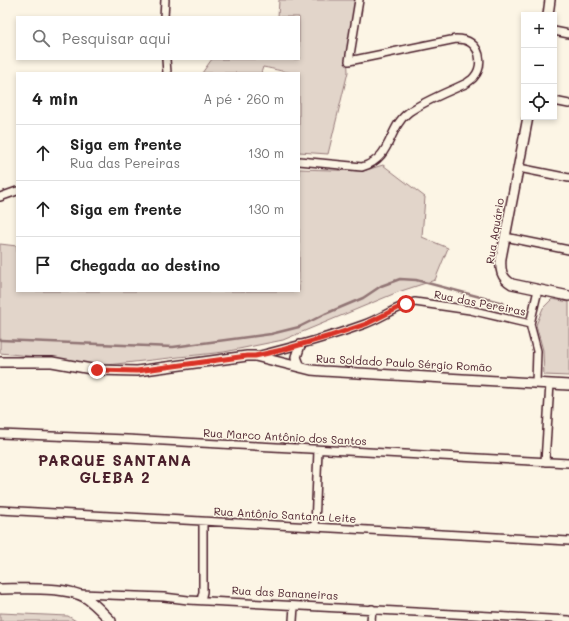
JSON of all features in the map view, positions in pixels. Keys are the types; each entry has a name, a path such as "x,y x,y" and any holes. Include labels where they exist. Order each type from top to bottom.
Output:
{"street":[{"path":"164,16 165,0"},
{"path":"300,161 362,167 376,161 380,157 399,122 409,112 467,83 479,70 479,56 477,50 472,44 468,41 452,39 349,61 359,0"},
{"path":"548,12 550,0"},
{"path":"557,32 569,34"},
{"path":"166,60 167,72"},
{"path":"557,102 569,104"},
{"name":"Rua Aquário","path":"527,120 500,268 501,273 507,281 512,284 538,290"},
{"path":"519,168 569,178"},
{"path":"0,197 16,191"},
{"path":"505,237 569,250"},
{"path":"530,324 538,290 569,296"},
{"name":"Rua das Pereiras","path":"255,356 300,345 366,324 406,304 415,302 470,310 530,324 537,351 536,383"},
{"path":"300,345 296,357 300,367"},
{"name":"Rua Soldado Paulo Sérgio Romão","path":"0,362 52,362 97,370 137,371 255,356 323,371 569,385"},
{"path":"545,462 550,384"},
{"name":"Rua Marco Antônio dos Santos","path":"0,434 127,439 569,463"},
{"path":"315,527 318,450"},
{"name":"Rua Antônio Santana Leite","path":"0,510 569,541"},
{"path":"201,600 203,592 203,522"},
{"name":"Rua das Bananeiras","path":"0,589 49,589 100,596 164,597 188,600 569,620"},
{"path":"78,594 86,598 111,621"},
{"path":"293,621 294,606"},
{"path":"371,621 372,610"}],"shaded area":[{"path":"279,0 355,0 347,52 348,72 328,154 300,152 300,72 285,72 263,67 261,72 203,72 211,60 300,60 300,16 278,16"},
{"path":"383,165 425,197 422,237 448,248 435,280 398,292 283,340 224,352 98,366 0,353 0,244 16,246 16,292 300,292 300,169 363,171"},
{"path":"552,299 569,302 569,376 544,375 543,350 536,325 543,308"},
{"path":"0,613 68,616 76,621 0,621"}],"waterway":[{"path":"0,340 173,347 271,334 299,327 363,298 381,286 400,279 416,280 503,303"}],"district":[{"name":"PARQUE SANTANA GLEBA 2","path":"115,470"}],"route":[{"path":"97,370 153,370 255,356 300,345 366,324 406,304"}]}
